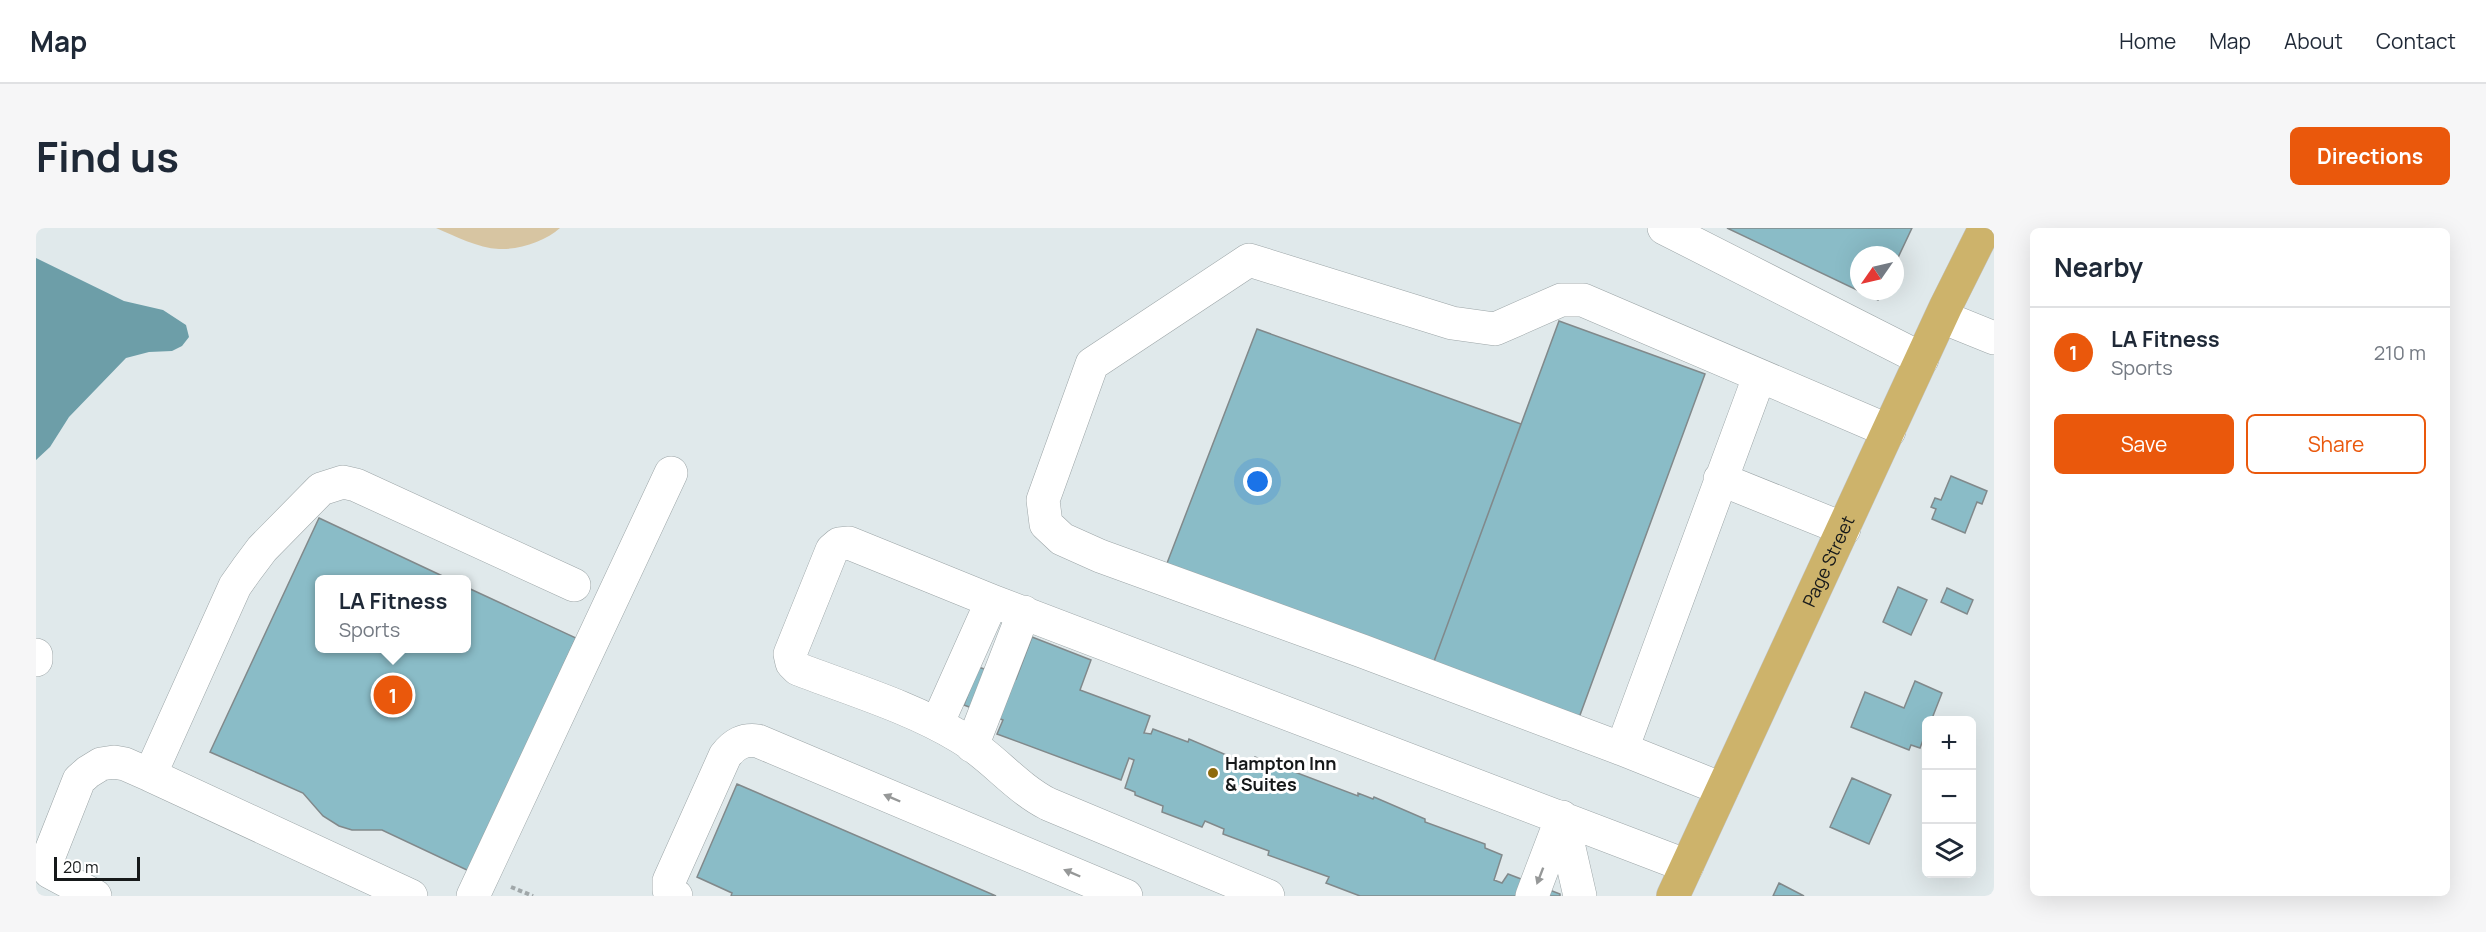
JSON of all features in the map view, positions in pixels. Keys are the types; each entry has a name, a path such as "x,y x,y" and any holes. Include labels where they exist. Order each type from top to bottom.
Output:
{"main road":[{"name":"Page Street","path":"1673,896 1985,228"}],"lane":[{"path":"1664,228 1922,359"},
{"path":"1722,789 1362,651 1100,556 1062,539 1046,524 1043,500 1092,364 1249,260 1452,323 1495,329 1561,300 1583,300 1889,431"},
{"path":"1942,317 1994,338"},
{"path":"1622,749 1759,377"},
{"path":"473,896 672,472"},
{"path":"1720,479 1844,529"},
{"path":"150,775 235,586 262,549 321,489 343,482 356,485 574,585"},
{"path":"1268,896 1035,797 972,746 937,724 798,669 792,663 790,654 832,550 839,544 849,543 992,601 1687,866"},
{"path":"937,724 992,601"},
{"path":"972,746 1024,612"},
{"path":"36,655 36,660"},
{"path":"676,896 669,890 669,881 725,756 731,747 748,739 758,741 1126,896"},
{"path":"95,896 50,872 45,866 79,780 101,764 114,762 125,764 150,775 409,896"},
{"path":"1532,896 1562,817"},
{"path":"1562,817 1580,896"}],"path":[{"path":"507,886 533,896"}],"shaded area":[{"path":"436,228 560,228 532,244 499,249 475,244"}],"water":[{"path":"36,258 124,301 163,310 186,325 189,337 182,346 172,351 149,352 126,358 69,417 50,447 36,460"}],"building":[{"path":"1727,228 1912,228 1904,246 1850,246 1850,287"},
{"path":"1559,321 1705,374 1576,726 1430,672"},
{"path":"1257,329 1521,424 1433,664 1164,571"},
{"path":"1951,476 1987,491 1982,504 1977,502 1965,533 1932,519 1936,509 1931,507 1935,498 1941,500"},
{"path":"319,518 440,575 315,575 315,653 471,653 471,589 576,638 469,871 382,830 352,830 339,826 323,816 303,793 210,752"},
{"path":"1898,587 1927,600 1911,635 1883,622"},
{"path":"1947,588 1973,600 1967,614 1941,602"},
{"name":"Hampton Inn & Suites","path":"1032,637 1091,660 1080,690 1150,716 1144,733 1151,734 1153,729 1188,742 1189,739 1252,766 1255,757 1358,796 1358,793 1373,799 1374,797 1425,819 1425,822 1485,844 1485,848 1502,855 1494,880 1502,883 1508,874 1560,894 1560,896 1360,896 1326,883 1329,877 1268,855 1269,851 1223,834 1224,829 1205,821 1202,827 1162,812 1163,806 1135,795 1135,792 1125,788 1134,760 1129,758 1121,780 997,734 1003,720 964,705 978,667 1016,679"},
{"path":"1915,681 1942,693 1933,716 1922,716 1920,748 1911,745 1909,750 1851,727 1865,692 1904,708"},
{"path":"1852,778 1891,795 1869,844 1830,827"},
{"path":"737,784 996,896 731,896 732,893 697,877"},
{"path":"1779,883 1804,896 1773,896"}],"place":[{"name":"LA Fitness","path":"393,695"},
{"name":"Hampton Inn & Suites","path":"1213,773"}]}
